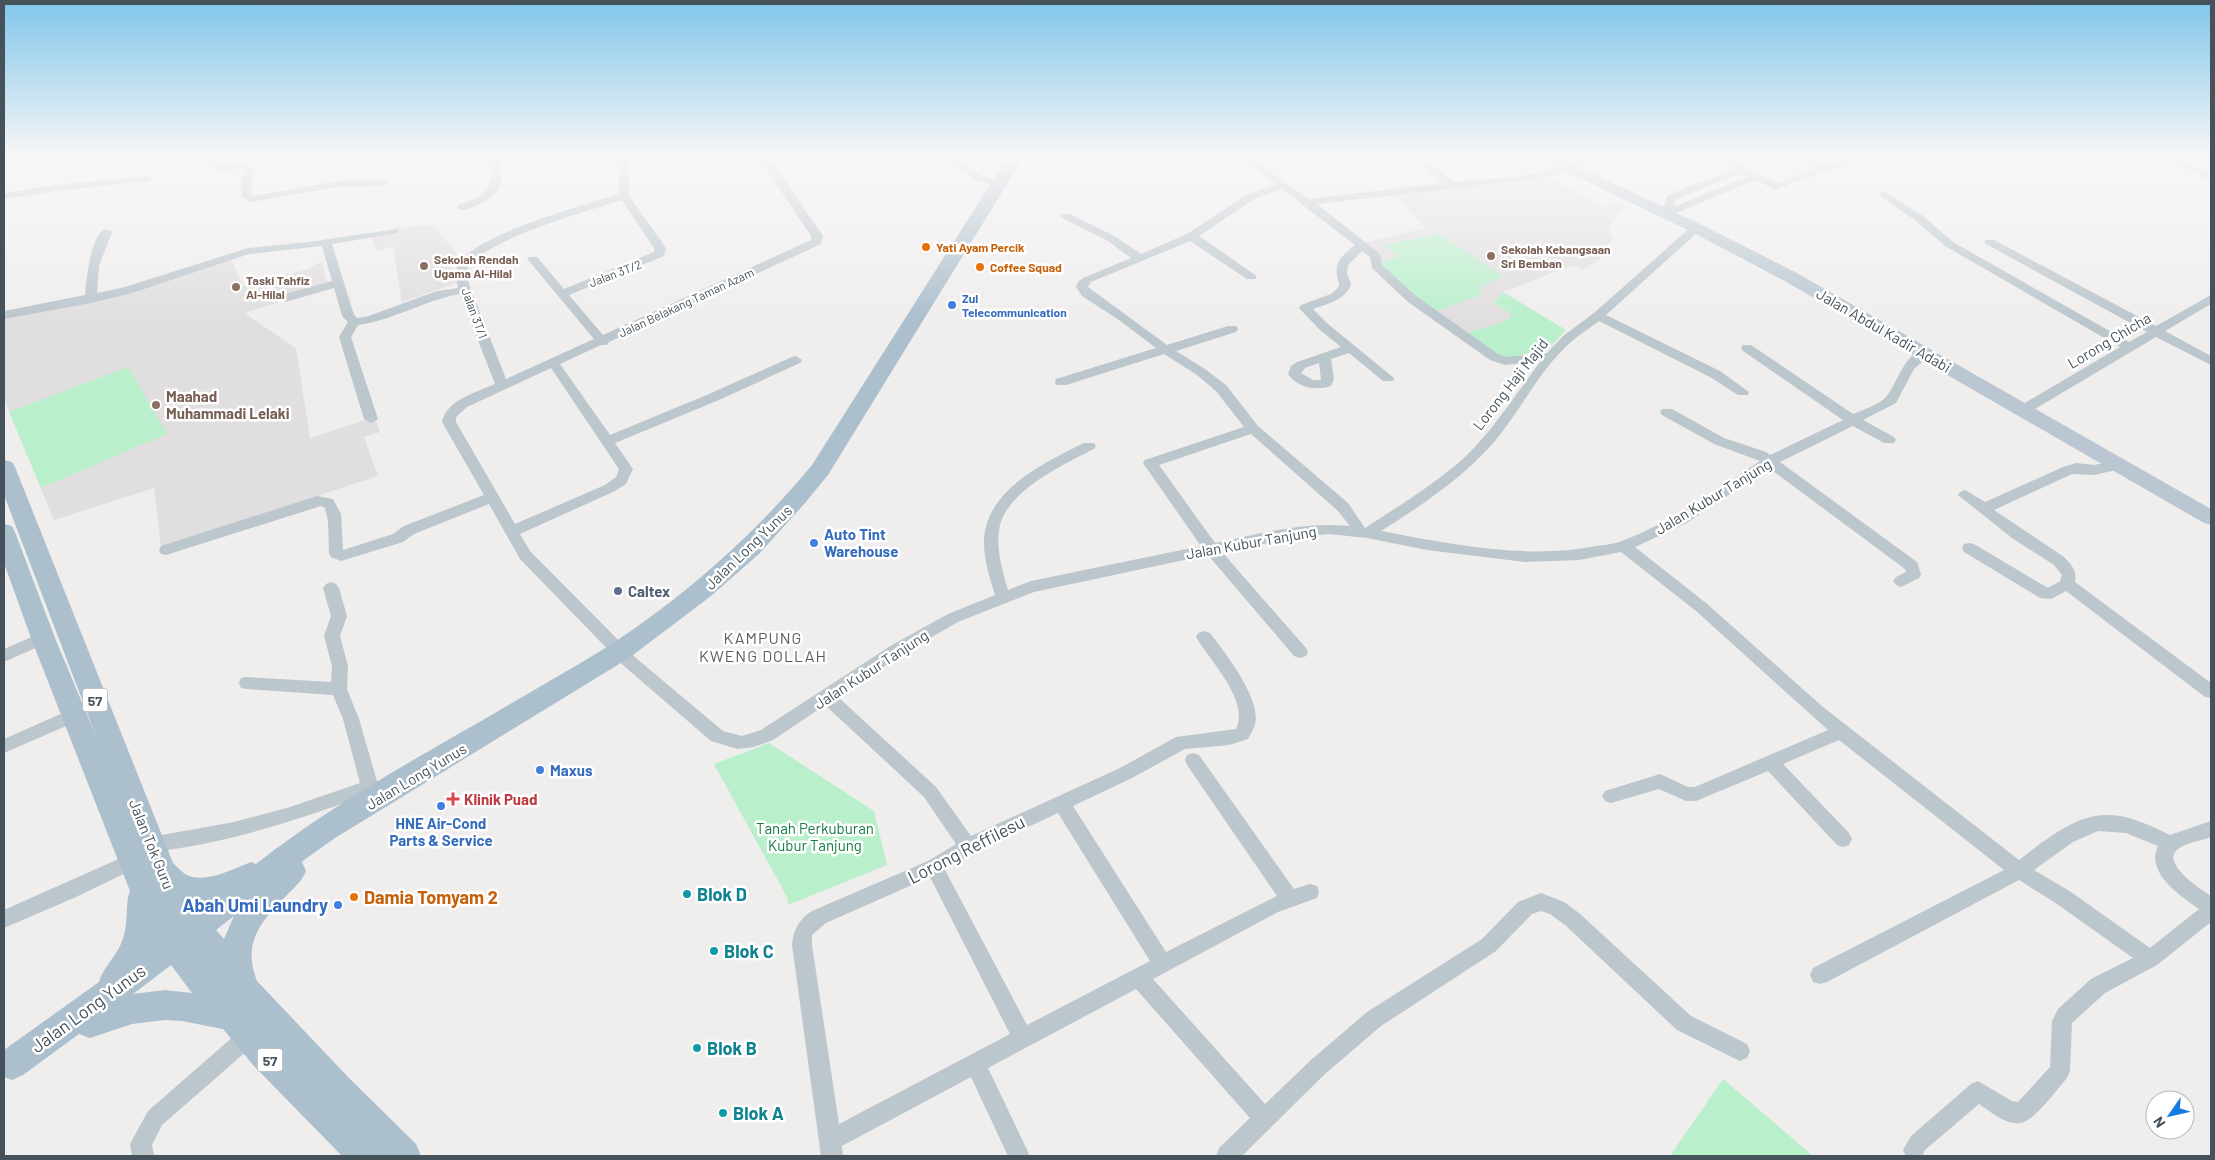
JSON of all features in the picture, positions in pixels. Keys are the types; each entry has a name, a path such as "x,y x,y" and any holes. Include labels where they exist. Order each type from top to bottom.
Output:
{"main road":[{"name":"Jalan Long Yunus","path":"8,1066 74,1033 94,1011 190,942 293,861 328,842 366,800 620,651 667,619 722,575 756,544 791,507 820,470 981,212"},
{"name":"Jalan Abdul Kadir Adabi","path":"1661,212 1696,228 1798,281 2211,518"},
{"name":"Jalan Tok Guru","path":"4,467 147,866 159,926 190,942 243,1016 310,1102 365,1156"},
{"name":"Jalan Tok Guru","path":"4,532 74,715 147,866"},
{"path":"94,1011 133,954 141,932 147,866 178,885 197,890 216,888 293,861"},
{"path":"94,1011 178,1005 197,1010 243,1016 235,956 240,936 251,913 293,861"},
{"name":"Jalan Tok Guru","path":"243,1016 342,1096 404,1156"}],"street":[{"name":"Jalan 3T/1","path":"502,387 465,290 461,271 462,265 471,255 507,236 577,212"},
{"name":"Jalan 3T/2","path":"562,294 660,254 660,248 635,212"},
{"name":"Jalan Belakang Taman Azam","path":"491,498 449,422 450,416 462,404 603,342 817,242 817,236 801,212"},
{"path":"1227,212 1191,236 1087,280 1082,284 1082,287 1086,293 1123,317 1221,388 1254,429 1343,507 1363,532"},
{"path":"1320,212 1376,256 1376,265 1398,288 1494,358 1505,361 1551,356"},
{"path":"1665,214 1669,212"},
{"path":"1910,212 1949,244 2128,347"},
{"path":"1066,216 1112,239 1140,259"},
{"name":"Lorong Haji Majid","path":"1363,532 1419,500 1462,467 1490,438 1551,356 1569,337 1598,316 1696,228"},
{"path":"4,315 128,290 248,251 326,242 393,231"},
{"path":"90,299 93,266 106,232"},
{"path":"1191,236 1251,277"},
{"path":"326,242 348,316 354,322"},
{"path":"1990,242 2211,361"},
{"path":"1362,245 1342,264 1345,285 1343,291 1336,296 1305,308 1324,327 1388,378"},
{"path":"533,259 603,342"},
{"path":"285,298 338,283"},
{"path":"354,322 368,320 441,294 465,290"},
{"name":"Lorong Chicha","path":"2023,410 2211,299"},
{"path":"1598,316 1708,370 1743,392"},
{"path":"354,322 345,337 370,419"},
{"path":"1061,382 1232,328"},
{"path":"1325,359 1351,348"},
{"path":"1747,348 1851,420 1889,440"},
{"name":"Jalan Kubur Tanjung","path":"491,498 526,555 620,651 718,736 731,743 749,743 767,735 898,649 953,618 1032,587 1114,568 1298,532 1329,529 1363,532 1427,545 1525,557 1579,555 1624,546 1680,520 1770,461 1891,400 1908,367 1925,354"},
{"path":"607,441 714,397 796,360"},
{"path":"511,532 620,482 626,469 554,364"},
{"path":"1668,412 1688,422 1712,438 1756,452 1770,461 1912,566 1914,574 1901,581"},
{"path":"1254,429 1150,463 1211,549 1300,652"},
{"path":"1003,598 991,540 1000,511 1017,488 1053,465 1089,446"},
{"path":"1984,508 2068,470 2098,470 2120,466"},
{"path":"1965,494 2007,527 2063,564 2069,575 2067,584 2051,593 2045,594 1970,548"},
{"path":"166,550 317,501 325,501 331,505 334,512 336,553 341,556 398,538 409,530 491,498"},
{"path":"1624,546 1701,607 1841,732 2019,871 2064,898 2150,959"},
{"path":"2067,584 2211,692"},
{"path":"4,919 69,891 147,866 213,835 313,807 366,800 351,719 339,689 340,666 332,636 339,616 331,588"},
{"name":"Lorong Reffilesu","path":"831,1148 802,945 803,932 807,925 819,917 934,867 968,846 1126,773 1182,742 1236,736 1245,729 1246,710 1229,672 1204,637"},
{"path":"4,656 44,638"},
{"path":"247,683 339,689"},
{"path":"827,697 930,792 968,846"},
{"path":"4,746 74,715"},
{"path":"1611,796 1660,781 1686,794 1696,794 1841,732"},
{"path":"831,1148 975,1063 1272,906 1301,896 1277,882 1193,760"},
{"path":"1770,762 1843,839"},
{"path":"1060,802 1163,964"},
{"path":"1820,976 2019,871 2040,854 2082,828 2099,823 2120,824 2141,830 2171,844"},
{"path":"2211,829 2171,844 2165,851 2163,861 2171,875 2211,907"},
{"path":"934,867 1023,1038"},
{"path":"1227,1156 1318,1067 1374,1019 1489,945 1524,908 1541,902 1557,908 1572,919 1684,1023 1740,1051"},
{"path":"1914,1150 1918,1143 1978,1090 2008,1111 2020,1113 2024,1111 2060,1071 2062,1021 2065,1016 2098,986 2150,959 2211,911"},
{"path":"1138,977 1264,1118"},
{"path":"143,1156 141,1144 155,1118 243,1016"},
{"path":"975,1063 1019,1156"}],"shaded area":[{"name":"Sekolah Kebangsaan Sri Bemban","path":"1411,212 1619,212 1608,229 1613,238 1607,246 1606,255 1584,269 1573,265 1503,292 1494,303 1512,314 1504,322 1463,334 1378,265 1381,258 1362,243 1426,228"},
{"name":"Sekolah Rendah Ugama Al-Hilal","path":"433,225 459,256 447,261 456,271 457,283 402,302 393,247 377,251 371,237 393,233 394,228"},
{"name":"Maahad Muhammadi Lelaki","path":"231,259 243,286 309,269 322,261 327,283 281,295 278,303 244,313 296,348 310,438 375,417 380,432 364,437 378,476 161,547 154,488 54,520 4,398 4,318 126,294"}],"green space":[{"path":"1440,234 1503,277 1480,287 1481,295 1433,312 1378,265 1398,256 1383,245"},
{"path":"1503,292 1566,330 1551,346 1512,358 1500,357 1463,334 1504,322 1511,316 1511,314 1494,303"},
{"path":"128,367 167,434 41,488 9,412"},
{"name":"Tanah Perkuburan Kubur Tanjung","path":"769,743 874,811 887,865 788,905 788,899 714,764"},
{"path":"1723,1079 1813,1156 1670,1156"}],"place":[{"name":"Yati Ayam Percik","path":"926,247"},
{"name":"Sekolah Kebangsaan Sri Bemban","path":"1491,256"},
{"name":"Sekolah Rendah Ugama Al-Hilal","path":"424,266"},
{"name":"Coffee Squad","path":"980,267"},
{"name":"Taski Tahfiz Al-Hilal","path":"236,287"},
{"name":"Zul Telecommunication","path":"952,305"},
{"name":"Maahad Muhammadi Lelaki","path":"156,405"},
{"name":"Auto Tint Warehouse","path":"814,543"},
{"name":"Caltex","path":"618,591"},
{"name":"Maxus","path":"540,770"},
{"name":"Klinik Puad","path":"453,799"},
{"name":"HNE Air-Cond Parts & Service","path":"441,806"},
{"name":"Blok D","path":"687,894"},
{"name":"Damia Tomyam 2","path":"354,897"},
{"name":"Abah Umi Laundry","path":"338,905"},
{"name":"Blok C","path":"714,951"},
{"name":"Blok B","path":"697,1048"},
{"name":"Blok A","path":"723,1113"}],"district":[{"name":"KAMPUNG KWENG DOLLAH","path":"763,646"}]}
